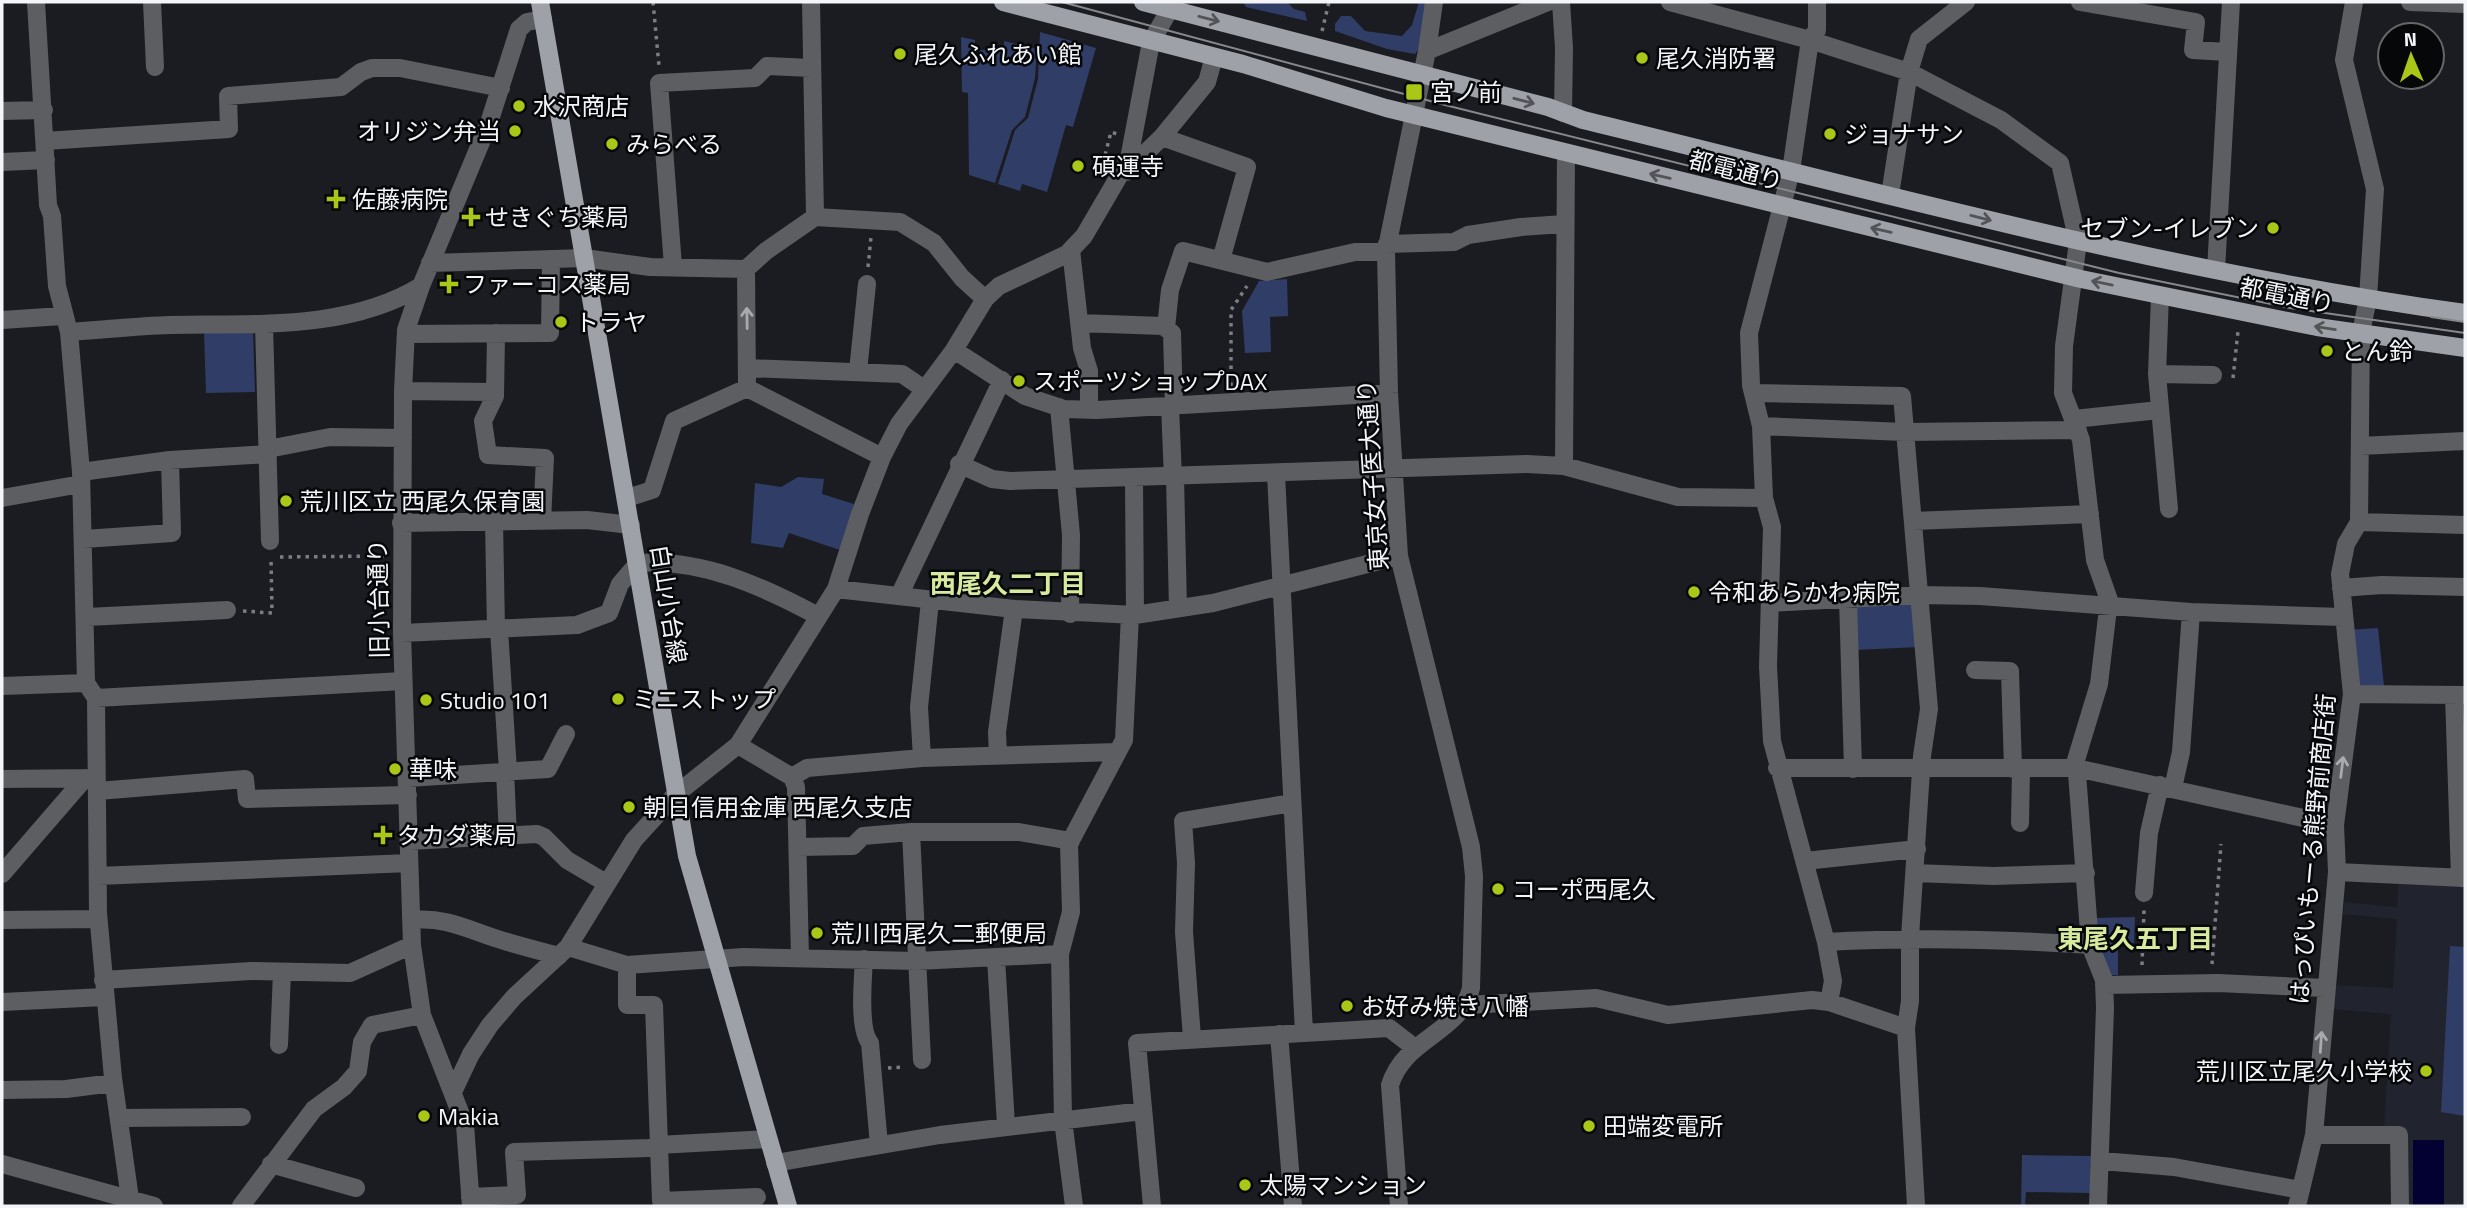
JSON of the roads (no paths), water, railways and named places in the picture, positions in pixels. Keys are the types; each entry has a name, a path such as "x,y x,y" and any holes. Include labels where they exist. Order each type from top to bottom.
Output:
{"main road":[{"name":"都電通り","path":"1003,2 1214,57 1415,115 2074,277 2161,296 2465,348"},
{"name":"都電通り","path":"1143,2 1172,6 1563,113 2078,242 2368,298 2465,313"},
{"name":"白山小台線","path":"542,10 687,856 785,1199"},
{"path":"2407,303 2465,306"}],"street":[{"path":"36,2 57,286 65,324 81,478 103,989 113,1083 132,1204"},
{"path":"152,2 155,67"},
{"path":"811,2 815,217"},
{"name":"東京女子医大通り","path":"1434,2 1415,115 1387,248 1389,393 1399,556 1471,847 1474,876 1471,988 1467,1005"},
{"path":"1427,51 1548,2"},
{"path":"1561,2 1564,48 1563,113"},
{"path":"1670,2 1794,38 1810,40 1909,72 2001,120 2060,163 2078,242 2064,346 2063,393 2076,424 2095,559 2109,605 2099,684 2076,768 2087,873 2090,945 2104,985 2102,1161 2098,1206"},
{"path":"1817,2 1817,30 1810,40 1791,171 1749,333 1753,393 1761,426 1764,498 1772,527 1768,666 1772,741 1777,768 1826,942 1833,981 1829,1002"},
{"path":"1890,195 1909,72 1919,39 1966,2"},
{"path":"2080,2 2196,22 2193,50 2228,52"},
{"path":"2216,270 2231,2"},
{"name":"はっぴいもーる熊野前商店街","path":"2299,1198 2314,1135 2337,872 2335,825 2352,694 2342,617 2340,574 2346,544 2359,522 2362,332 2368,298 2375,189 2344,60 2354,2"},
{"path":"2410,2 2465,4"},
{"path":"453,1092 471,1054 490,1025 514,997 563,951 634,840 676,794 738,745 836,589 881,457 899,424 954,350 985,299 999,286 1071,250 1084,236 1129,159 1152,42 1172,6"},
{"name":"旧小台通り","path":"471,1202 465,1125 422,1015 412,945 402,634 401,523 406,334 421,286 501,88 519,29 542,10"},
{"path":"1119,180 1163,137 1208,82 1214,57"},
{"path":"673,266 659,83 755,78 766,66 811,68"},
{"path":"45,141 229,129 228,96 341,87 361,72 372,68 400,68 501,88"},
{"path":"2,111 44,110"},
{"path":"1163,137 1247,167 1221,260"},
{"path":"1564,466 1566,153"},
{"path":"2,162 46,160"},
{"path":"430,263 584,258 650,267 746,269 766,251 815,217 873,220 900,222 933,243 962,278 985,299"},
{"path":"1166,328 1170,290 1183,251 1257,269 1288,269 1355,252 1454,242 1468,236 1521,227 1564,224"},
{"path":"1071,250 1079,323 1089,371 1089,410"},
{"path":"406,334 550,333 551,259"},
{"path":"746,269 747,388"},
{"path":"858,371 867,284"},
{"path":"2,320 167,326 264,324 368,310 399,300 421,286"},
{"path":"2161,296 2157,374 2169,509"},
{"path":"1079,323 1166,328 1172,333 1178,608"},
{"path":"264,324 263,372 270,549"},
{"path":"496,333 495,392 483,421 488,455 545,458 542,520"},
{"path":"954,350 1025,396 1059,407 1089,410 1389,393"},
{"path":"747,368 902,374 924,389"},
{"path":"2157,374 2213,375"},
{"path":"899,596 959,464 1002,380"},
{"path":"626,498 652,490 674,421 747,388"},
{"path":"747,388 881,457"},
{"path":"403,391 495,392"},
{"path":"1753,393 1902,396 1929,709 1921,770 1910,937 1910,1001 1906,1028 1916,1206"},
{"path":"1059,407 1071,535 1070,614"},
{"path":"1761,426 1904,432 2076,424 2159,410"},
{"path":"2,498 170,460 268,451 330,437 403,438"},
{"path":"2360,446 2465,441"},
{"path":"84,539 172,533 170,460"},
{"path":"959,464 992,479 1067,481 1528,464 1564,466 1678,497 1764,498"},
{"path":"1276,474 1304,1033"},
{"path":"1074,1206 1063,1120 1060,954 1071,912 1071,841 1124,740 1133,615 1134,479"},
{"path":"1913,521 2090,514"},
{"path":"401,523 587,520 631,526"},
{"path":"494,521 508,837"},
{"path":"2359,522 2465,525"},
{"path":"836,589 1070,614 1133,615 1280,587 1399,556"},
{"path":"402,634 577,625 609,613 621,584 638,564 656,562 693,567 756,583 818,616"},
{"path":"2341,588 2382,585 2465,587"},
{"path":"1770,603 1920,595 2191,612 2342,617"},
{"path":"1848,599 1853,769"},
{"path":"922,758 919,707 930,601"},
{"path":"998,755 997,732 1014,609"},
{"path":"87,617 227,610"},
{"path":"2144,892 2149,833 2181,752 2191,612"},
{"path":"1975,670 2010,671 2020,823"},
{"path":"2,686 91,690 403,681"},
{"path":"2337,872 2463,878 2459,695 2352,694"},
{"path":"2,779 94,782 245,779 247,799 408,787 507,771 548,769 566,734"},
{"path":"738,745 792,777 796,787 800,958"},
{"path":"792,777 807,768 922,758 1117,752"},
{"path":"1777,768 2076,768 2335,825"},
{"path":"2,874 94,782"},
{"path":"1192,1038 1184,932 1186,863 1183,821 1292,803"},
{"path":"798,847 853,846 863,836 911,832 1019,832 1071,841"},
{"path":"911,832 922,1059"},
{"path":"410,841 544,837 567,860 606,883"},
{"path":"1805,861 1917,849"},
{"path":"98,876 409,863"},
{"path":"1915,873 1993,876 2087,873"},
{"path":"412,920 431,918 468,926 498,939 628,965 716,958 863,958 917,961 1060,954"},
{"path":"2,920 98,919"},
{"path":"1826,942 1910,937 1949,941 2000,938 2090,945"},
{"path":"2,1002 251,971 350,973 412,945"},
{"path":"863,958 863,1011 879,1145"},
{"path":"996,958 1006,1125"},
{"path":"628,965 627,1005 654,1005 661,1201 785,1199"},
{"path":"279,1045 282,972"},
{"path":"2104,985 2211,984 2325,988"},
{"path":"1399,1206 1390,1085 1395,1068 1467,1005 1596,999 1668,1014 1812,1000 1829,1002 1906,1028"},
{"path":"241,1206 314,1110 344,1087 358,1071 362,1042 372,1025 422,1015"},
{"path":"1152,1206 1137,1043 1389,1028 1415,1048"},
{"path":"1279,1034 1293,1206"},
{"path":"2,1090 66,1089 113,1083"},
{"path":"775,1163 1006,1125 1143,1111"},
{"path":"119,1118 242,1117"},
{"path":"2314,1135 2399,1135 2400,1206"},
{"path":"471,1202 517,1195 514,1152 650,1148 658,1145 767,1139"},
{"path":"2102,1161 2174,1167 2299,1198"},
{"path":"2,1164 132,1204 154,1206"},
{"path":"271,1164 356,1188"}],"tram line":[{"path":"1062,2 1445,105 2119,273 2290,308 2465,333"},
{"path":"2431,317 2465,322"}],"place":[{"name":"尾久ふれあい館","path":"900,54"},
{"name":"尾久消防署","path":"1642,58"},
{"name":"宮ノ前","path":"1414,92"},
{"name":"水沢商店","path":"519,106"},
{"name":"オリジン弁当","path":"515,131"},
{"name":"ジョナサン","path":"1830,134"},
{"name":"みらべる","path":"612,144"},
{"name":"碩運寺","path":"1078,166"},
{"name":"佐藤病院","path":"336,199"},
{"name":"せきぐち薬局","path":"471,217"},
{"name":"セブン-イレブン","path":"2273,228"},
{"name":"ファーコス薬局","path":"449,284"},
{"name":"トラヤ","path":"561,322"},
{"name":"とん鈴","path":"2327,351"},
{"name":"スポーツショップDAX","path":"1019,381"},
{"name":"荒川区立 西尾久保育園","path":"286,501"},
{"name":"令和あらかわ病院","path":"1694,592"},
{"name":"ミニストップ","path":"618,699"},
{"name":"Studio 101","path":"426,700"},
{"name":"華味","path":"395,769"},
{"name":"朝日信用金庫 西尾久支店","path":"629,807"},
{"name":"タカダ薬局","path":"383,835"},
{"name":"コーポ西尾久","path":"1498,889"},
{"name":"荒川西尾久二郵便局","path":"817,933"},
{"name":"お好み焼き八幡","path":"1347,1006"},
{"name":"荒川区立尾久小学校","path":"2426,1071"},
{"name":"Makia","path":"424,1116"},
{"name":"田端変電所","path":"1589,1126"},
{"name":"太陽マンション","path":"1245,1185"}],"district":[{"name":"西尾久二丁目","path":"1008,583"},
{"name":"東尾久五丁目","path":"2135,938"}]}
